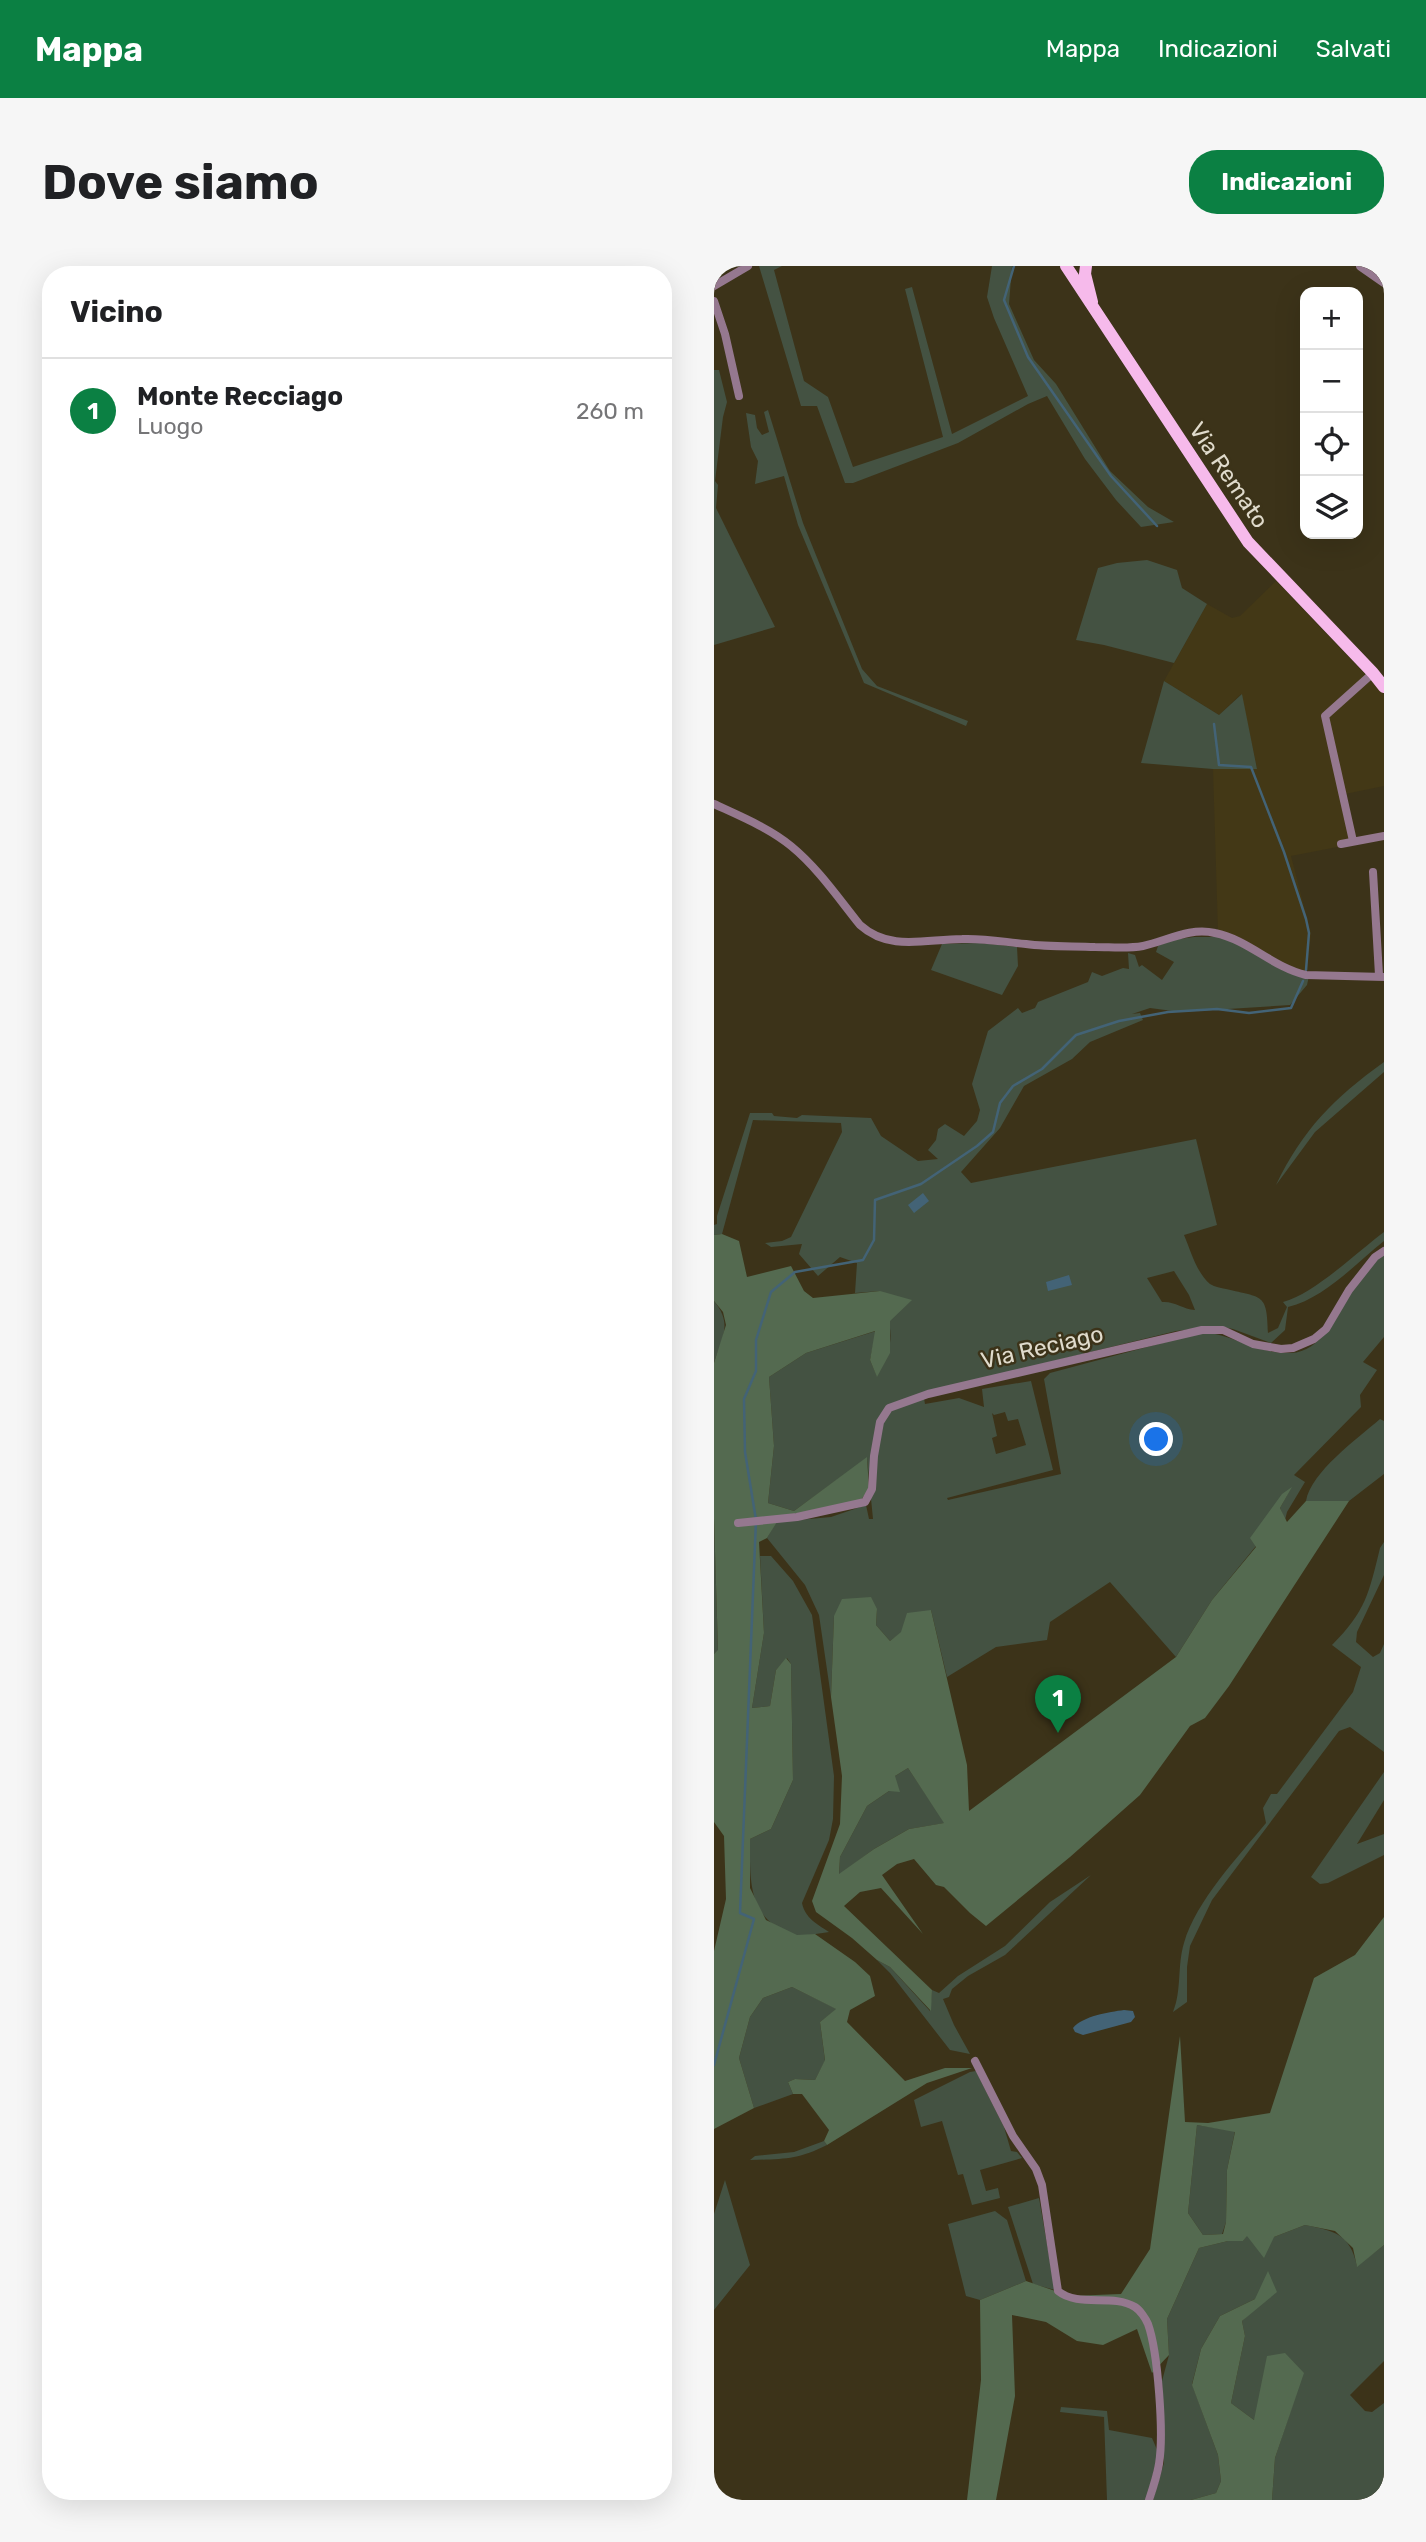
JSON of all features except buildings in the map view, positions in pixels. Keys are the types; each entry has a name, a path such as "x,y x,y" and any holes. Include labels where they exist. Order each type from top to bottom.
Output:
{"main road":[{"name":"Via Remato","path":"1066,266 1248,542 1384,687"},
{"path":"1086,266 1087,286 1094,309"}],"street":[{"path":"714,286 748,266"},
{"path":"1361,266 1384,282"},
{"path":"714,301 726,334 739,396"},
{"path":"1353,841 1325,716 1373,673"},
{"path":"714,804 757,824 790,845 810,863 860,925 867,931 894,942 989,939 1026,944 1126,948 1148,945 1180,934 1214,932 1245,943 1271,962 1295,973 1381,976 1373,872"},
{"path":"1341,844 1384,836"},
{"name":"Via Reciago","path":"738,1523 842,1509 865,1502 873,1489 874,1456 880,1422 889,1408 928,1394 1202,1330 1223,1330 1253,1344 1281,1349 1293,1348 1314,1339 1326,1329 1349,1290 1384,1251"},
{"path":"975,2061 1013,2136 1036,2169 1042,2185 1058,2291 1066,2298 1118,2301 1136,2308 1147,2322 1156,2372 1161,2436 1159,2464 1149,2500"}],"shaded area":[{"path":"1276,581 1384,694 1384,786 1345,794 1358,843 1291,856 1311,933 1307,973 1218,932 1213,769 1257,768 1241,694 1219,715 1164,681 1207,604 1232,618 1240,616"}],"green space":[{"path":"759,266 782,266 774,270 804,381 828,397 853,467 943,437 905,289 912,287 952,434 1028,396 987,297 992,266 1012,266 1009,304 1034,360 1056,384 1110,471 1148,507 1174,522 1141,527 1116,500 1085,459 1047,396 958,443 853,483 845,483 817,406 801,406"},
{"path":"714,370 719,370 727,402 715,481 718,485 716,508 775,627 714,645"},
{"path":"768,410 803,523 862,669 877,686 968,721 966,726 864,683 798,525 784,476 755,484 758,461 751,447 746,413 755,415 757,428 762,435 769,432 764,412"},
{"path":"1147,560 1177,570 1182,588 1207,604 1174,663 1076,640 1098,568"},
{"path":"1164,681 1219,715 1242,694 1257,769 1213,769 1141,763"},
{"path":"1222,937 1309,976 1307,985 1290,1005 1180,1012 1150,1008 1132,1014 1140,1013 1143,1020 1090,1042 1072,1059 1024,1086 1000,1128 961,1172 971,1183 1196,1139 1217,1225 1184,1235 1197,1267 1210,1284 1260,1299 1266,1311 1268,1333 1278,1328 1287,1307 1283,1302 1321,1282 1384,1232 1384,1241 1327,1288 1302,1303 1288,1307 1285,1330 1271,1343 1218,1326 1176,1331 923,1393 925,1404 959,1398 984,1407 982,1389 1031,1381 1053,1470 947,1498 948,1500 1061,1474 1044,1379 1050,1373 1203,1332 1267,1351 1302,1351 1319,1340 1356,1283 1384,1253 1384,1337 1363,1362 1377,1370 1360,1395 1361,1407 1294,1475 1305,1482 1285,1520 1280,1508 1291,1488 1256,1546 1212,1600 1176,1657 1110,1582 1050,1622 1047,1640 996,1647 947,1677 931,1610 890,1641 876,1625 877,1609 834,1616 831,1697 819,1615 805,1585 767,1538 776,1522 831,1517 866,1505 869,1519 873,1519 867,1458 794,1511 768,1503 774,1446 769,1377 806,1353 876,1331 870,1360 877,1376 888,1353 890,1325 880,1291 855,1293 857,1263 840,1257 818,1276 799,1254 802,1244 771,1247 765,1243 791,1237 842,1132 841,1123 753,1120 722,1234 714,1235 714,1225 717,1224 717,1216 750,1113 772,1113 774,1116 797,1118 802,1115 871,1118 881,1136 918,1161 938,1159 928,1150 936,1140 938,1129 945,1124 964,1136 977,1121 980,1110 972,1084 988,1031 1018,1008 1022,1013 1035,1008 1038,1002 1088,982 1092,972 1102,976 1123,968 1129,969 1128,953 1135,955 1139,967 1142,965 1162,980 1174,962 1156,952 1158,946 1172,940","holes":["1174,1271 1189,1295 1195,1310 1162,1302 1147,1278","1005,1412 1008,1421 1018,1419 1026,1445 996,1454 992,1438 997,1436 992,1413 994,1415"]},
{"path":"980,943 1017,947 1018,966 1002,995 931,970 942,944"},
{"path":"1384,1062 1384,1072 1315,1132 1276,1185 1297,1147 1321,1116"},
{"path":"722,1234 739,1241 747,1277 791,1266 804,1291 813,1298 880,1291 912,1300 890,1321 890,1353 877,1377 870,1360 875,1331 806,1353 769,1377 774,1446 768,1503 794,1511 867,1457 869,1489 861,1500 780,1517 767,1538 759,1542 764,1633 752,1708 770,1706 776,1670 786,1658 791,1664 793,1780 771,1829 750,1839 750,1888 766,1920 797,1935 815,1934 870,1976 875,1996 850,2010 847,2022 905,2081 945,2068 972,2068 927,2083 827,2145 824,2141 829,2130 802,2094 793,2094 788,2082 795,2079 815,2080 825,2060 820,2022 836,2009 792,1987 763,1998 750,2017 739,2058 754,2108 714,2129 714,1951 726,1899 724,1836 714,1822 714,1654 718,1650 714,1518 714,1363 726,1325 723,1312 714,1301 714,1235"},
{"path":"714,1301 723,1317 724,1331 714,1363"},
{"path":"1380,1419 1384,1421 1384,1474 1349,1501 1306,1501 1316,1479 1348,1446"},
{"path":"1292,1487 1280,1508 1287,1522 1306,1501 1349,1501 1229,1686 1205,1718 1190,1726 1140,1795 986,1926 944,1887 936,1885 914,1859 897,1864 882,1875 923,1934 881,1888 860,1892 844,1906 932,1990 931,2011 890,1967 877,1960 816,1912 812,1901 840,1824 842,1776 831,1697 834,1616 842,1599 871,1597 877,1609 876,1625 890,1641 901,1632 907,1613 931,1610 967,1765 969,1811 1176,1657 1212,1600 1256,1547 1250,1538 1282,1494","holes":["908,1768 944,1823 909,1829 874,1849 839,1874 840,1857 867,1806 889,1791 900,1792 895,1776"]},
{"path":"714,1518 718,1651 714,1654"},
{"path":"1384,1542 1384,1575 1357,1632 1356,1642 1373,1657 1380,1653 1384,1644 1384,1752 1350,1727 1339,1731 1212,1900 1190,1946 1187,2002 1173,2012 1178,1995 1184,1943 1198,1911 1219,1880 1266,1823 1263,1808 1271,1794 1277,1794 1353,1692 1361,1667 1332,1645 1352,1622 1365,1601"},
{"path":"760,1556 771,1556 793,1581 812,1615 834,1776 833,1819 829,1840 802,1903 809,1917 829,1932 795,1935 779,1929 760,1909 752,1884 750,1839 771,1829 793,1780 791,1664 787,1658 776,1670 770,1706 752,1708 764,1633"},
{"path":"908,1768 945,1823 909,1829 874,1849 839,1875 840,1857 867,1806 889,1791 895,1776"},
{"path":"1384,1772 1384,1800 1357,1844 1384,1834 1384,1855 1328,1883 1320,1884 1311,1877"},
{"path":"1091,1875 1005,1955 968,1976 952,1989 949,1997 943,1999 970,2054 950,2050 877,1960 890,1967 930,2011 932,1990 939,1993 958,1976 1005,1946 1050,1902"},
{"path":"1384,1917 1384,2245 1357,2267 1353,2248 1335,2231 1305,2225 1274,2237 1264,2258 1247,2236 1243,2241 1228,2241 1199,2248 1167,2319 1169,2355 1152,2373 1137,2329 1103,2345 1077,2341 1046,2322 1012,2315 1015,2396 996,2500 967,2500 981,2380 980,2300 1026,2281 1070,2296 1121,2294 1150,2249 1180,2036 1185,2122 1208,2123 1270,2113 1314,1978 1355,1955","holes":["1197,2125 1235,2132 1227,2170 1226,2222 1223,2234 1203,2235 1188,2213"]},
{"path":"792,1987 837,2009 820,2022 825,2061 815,2080 795,2079 788,2082 793,2094 754,2108 739,2058 750,2017 763,1998"},
{"path":"976,2071 1004,2127 1011,2151 1017,2152 1022,2158 980,2170 986,2191 998,2188 1000,2198 972,2205 963,2174 958,2175 942,2121 921,2127 914,2100"},
{"path":"1197,2125 1235,2131 1227,2170 1226,2222 1222,2234 1203,2235 1188,2213"},
{"path":"824,2141 827,2145 798,2156 750,2160 755,2156 794,2152"},
{"path":"725,2180 750,2265 714,2310 714,2214"},
{"path":"1039,2198 1055,2290 1033,2284 1008,2207"},
{"path":"995,2211 1007,2220 1026,2281 980,2300 966,2296 948,2224"},
{"path":"1305,2225 1325,2229 1340,2236 1350,2247 1357,2266 1384,2245 1384,2361 1350,2395 1365,2411 1372,2412 1384,2403 1384,2500 1272,2500 1275,2458 1303,2373 1254,2420 1231,2403 1245,2336 1242,2321 1248,2315 1255,2299 1220,2316 1201,2349 1192,2384 1218,2455 1221,2481 1216,2493 1191,2500 1153,2500 1164,2463 1162,2381 1169,2355 1167,2319 1199,2248 1228,2241 1243,2241 1247,2235 1274,2237"},
{"path":"1268,2271 1277,2292 1242,2321 1245,2336 1231,2403 1254,2420 1267,2356 1285,2353 1304,2373 1275,2458 1272,2500 1191,2500 1216,2493 1221,2481 1218,2455 1192,2385 1201,2349 1220,2316 1255,2299"},
{"path":"1061,2407 1107,2411 1109,2430 1152,2438 1158,2452 1147,2500 1107,2500 1104,2417 1060,2412"}],"water":[{"path":"923,1193 929,1201 914,1213 908,1205"},
{"path":"1069,1275 1072,1285 1048,1291 1046,1282"},
{"path":"1133,2011 1135,2017 1131,2022 1083,2035 1075,2032 1073,2028 1104,2013"}],"waterway":[{"path":"1014,266 1004,300 1028,357 1111,476 1157,526"},
{"path":"1214,724 1219,765 1251,767 1284,852 1309,933 1306,970"},
{"path":"714,2065 754,1919 740,1913 756,1520 745,1452 744,1399 756,1371 756,1340 771,1292 795,1272 863,1260 874,1240 875,1200 921,1184 977,1146 993,1132 1000,1103 1013,1086 1042,1069 1076,1035 1119,1021 1168,1012 1217,1009 1249,1013 1291,1008 1303,981"}],"place":[{"name":"Monte Recciago","path":"1058,1733"}]}
